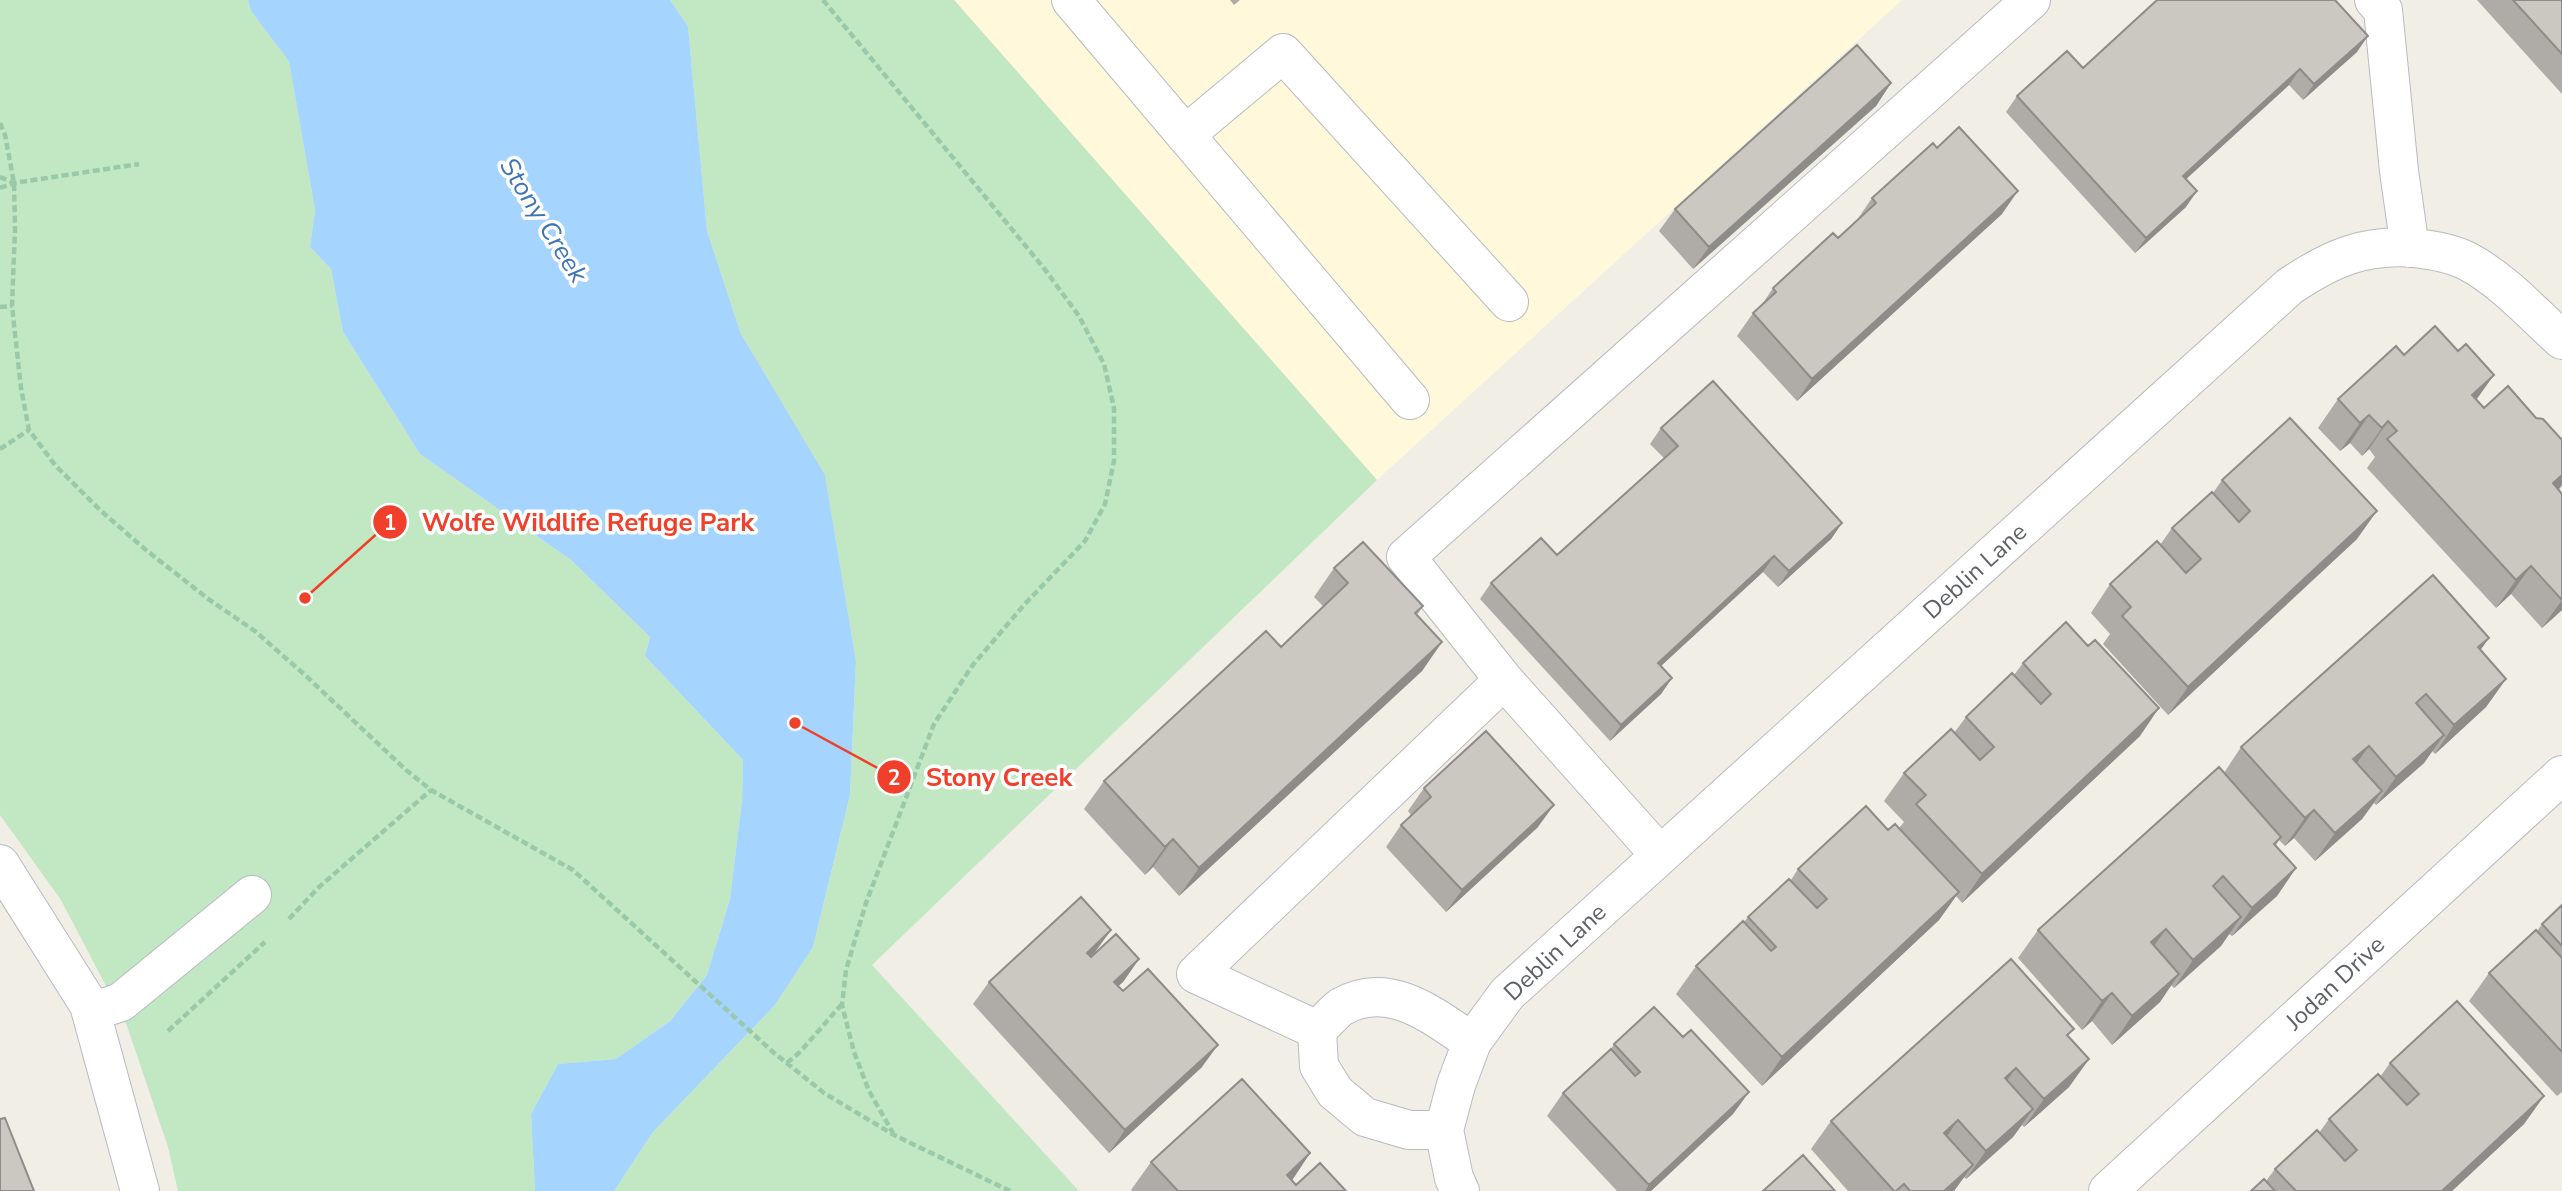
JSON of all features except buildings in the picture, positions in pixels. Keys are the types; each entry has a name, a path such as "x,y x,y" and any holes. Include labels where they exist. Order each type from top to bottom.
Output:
{"street":[{"path":"1072,0 1410,400"},
{"path":"1660,855 1504,680 1406,557 2031,0"},
{"path":"2374,0 2383,10 2399,171 2410,248"},
{"path":"1185,135 1283,53 1509,302"},
{"name":"Deblin Lane","path":"1444,1130 1456,1085 1472,1042 1507,994 2290,286 2315,270 2349,254 2379,247 2435,250 2466,261 2504,287 2562,340"},
{"path":"1317,1030 1196,974 1504,680"},
{"name":"Jodan Drive","path":"2108,1191 2562,775"},
{"path":"0,864 92,1012 140,1191"},
{"path":"92,1012 121,1002 252,895"},
{"path":"1317,1030 1342,1007 1372,996 1401,999 1472,1042"},
{"path":"1317,1030 1319,1066 1335,1092 1365,1117 1409,1130 1444,1130 1454,1178 1460,1191"}],"path":[{"path":"823,0 1079,316 1104,364 1114,408 1114,461 1105,504 1085,541 972,666 934,724 866,903 846,970 842,1005 854,1052 869,1091 894,1135"},
{"path":"0,123 5,135 14,183 14,340 29,430 55,465 100,510 207,598 256,632 406,771 430,790 573,870 773,1052 824,1093 894,1135 1010,1191"},
{"path":"0,188 14,183 139,164"},
{"path":"0,177 14,183"},
{"path":"0,307 12,306"},
{"path":"0,450 29,430"},
{"path":"285,922 319,887 430,790"},
{"path":"168,1031 270,938"},
{"path":"787,1063 802,1051 842,1005"}],"shaded area":[{"path":"954,0 1902,0 1377,480"}],"green space":[{"path":"0,0 248,0 251,11 289,60 315,210 310,247 331,269 343,332 420,454 571,560 650,637 645,656 743,760 742,800 730,899 707,975 670,1021 616,1059 558,1064 531,1114 535,1191 178,1191 168,1147 127,1026 61,900 0,815"},
{"path":"670,0 954,0 1377,480 872,965 1079,1191 614,1191 653,1132 775,1005 813,947 850,795 856,661 825,476 741,334 707,231 688,26"}],"water":[{"path":"248,0 670,0 688,26 707,231 741,334 825,475 856,661 850,795 813,947 775,1005 653,1132 614,1191 535,1191 531,1114 558,1064 616,1059 670,1021 707,975 730,899 742,800 743,760 645,656 650,637 571,560 420,454 343,332 331,269 310,247 315,210 289,61 251,11"}],"place":[{"name":"Wolfe Wildlife Refuge Park","path":"305,598"},
{"name":"Stony Creek","path":"795,723"}]}
